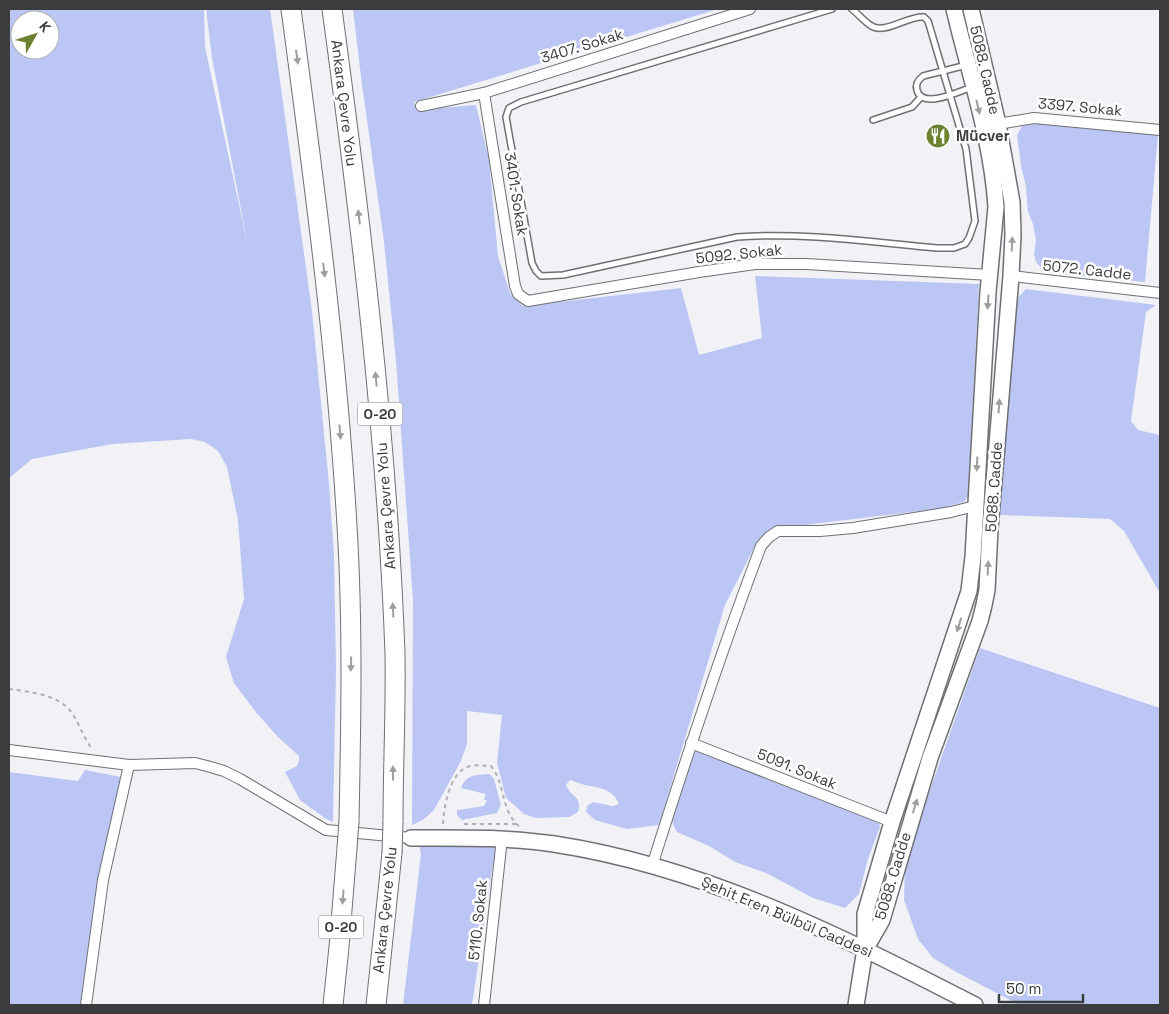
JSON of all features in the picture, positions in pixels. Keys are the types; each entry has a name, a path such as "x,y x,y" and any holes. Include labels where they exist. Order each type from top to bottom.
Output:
{"highway":[{"name":"O-20","path":"291,9 327,296 347,526 352,648 349,821 333,1005"},
{"name":"Ankara Çevre Yolu","path":"332,9 369,299 383,449 395,656 392,853 376,1005"}],"street":[{"name":"3407. Sokak","path":"421,106 484,92 750,9"},
{"name":"5088. Cadde","path":"856,1005 865,949 865,914 892,822 969,591 996,207 995,184 990,156 954,9"},
{"name":"5088. Cadde","path":"865,949 882,920 930,758 980,621 987,590 1013,235 1012,202 998,124 971,9"},
{"name":"3401. Sokak","path":"484,92 515,286 522,299"},
{"name":"3397. Sokak","path":"998,124 1034,118 1160,130"},
{"name":"5092. Sokak","path":"522,299 533,301 755,264 806,264 990,275"},
{"name":"5072. Cadde","path":"1010,276 1160,293"},
{"path":"652,866 729,632 761,546 769,537 778,531 820,531 853,528 951,512 975,506"},
{"name":"5091. Sokak","path":"691,743 892,822"},
{"path":"9,750 129,765 195,763 240,779 326,830 411,838"},
{"path":"86,1005 103,880 129,765"},
{"name":"Şehit Eren Bülbül Caddesi","path":"411,838 502,838 563,846 697,878 778,909 865,949 975,1005"},
{"name":"5110. Sokak","path":"484,1005 502,838"}],"lane":[{"path":"832,9 521,102 509,108 506,117 532,263 536,271 541,276 563,276 737,237 763,235 804,235 937,248 954,248 965,244 976,221 966,149 928,21 924,17 917,16 892,26 871,27 852,9"},
{"path":"967,65 922,76 916,88 921,97 931,100 973,86"},
{"path":"873,120 912,107 921,97"}],"path":[{"path":"9,689 32,692 61,701 71,712 89,746 102,762"},
{"path":"430,838 442,829 449,788 466,768 476,766 491,766 494,770 509,814 521,828"}],"shaded area":[{"path":"9,9 204,9 205,47 248,246 212,58 206,9 270,9 312,311 329,484 334,555 336,669 333,822 300,800 285,772 297,766 299,756 277,736 234,683 226,657 244,599 238,520 227,467 218,451 205,442 191,439 112,444 32,459 9,478"},
{"path":"353,9 718,9 414,102 416,110 476,105 489,160 498,256 510,293 523,306 681,288 699,355 762,338 755,276 979,284 968,496 964,502 937,509 771,529 758,540 725,605 659,825 627,829 595,820 586,812 587,806 593,802 613,806 619,804 617,799 608,791 570,780 566,785 578,800 578,812 569,817 536,818 524,814 506,798 497,763 502,715 467,711 467,744 461,761 434,810 423,820 412,825 413,601 396,360 384,242"},
{"path":"1030,122 1158,135 1145,282 1051,273 1042,269 1036,262 1034,254 1036,240 1033,224 1028,212 1026,187 1017,135 1022,126"},
{"path":"1026,289 1156,305 1146,312 1131,421 1138,430 1160,435 1160,593 1124,531 1110,519 1000,515 1016,300"},
{"path":"980,648 1160,708 1160,1005 1020,1005 933,958 918,939 904,900 905,861"},
{"path":"695,750 879,823 880,827 868,859 859,894 845,908 813,898 766,873 735,862 709,846 677,832 672,821 672,814"},
{"path":"85,770 121,777 97,892 89,939 82,1005 9,1005 9,772 78,781"},
{"path":"490,774 494,779 501,805 497,813 462,820 457,815 457,809 484,806 487,800 484,800 486,794 461,788 463,783 472,776"},
{"path":"493,844 495,850 472,1005 403,1005 421,854 419,845"}],"place":[{"name":"Mücver","path":"938,136"}]}
